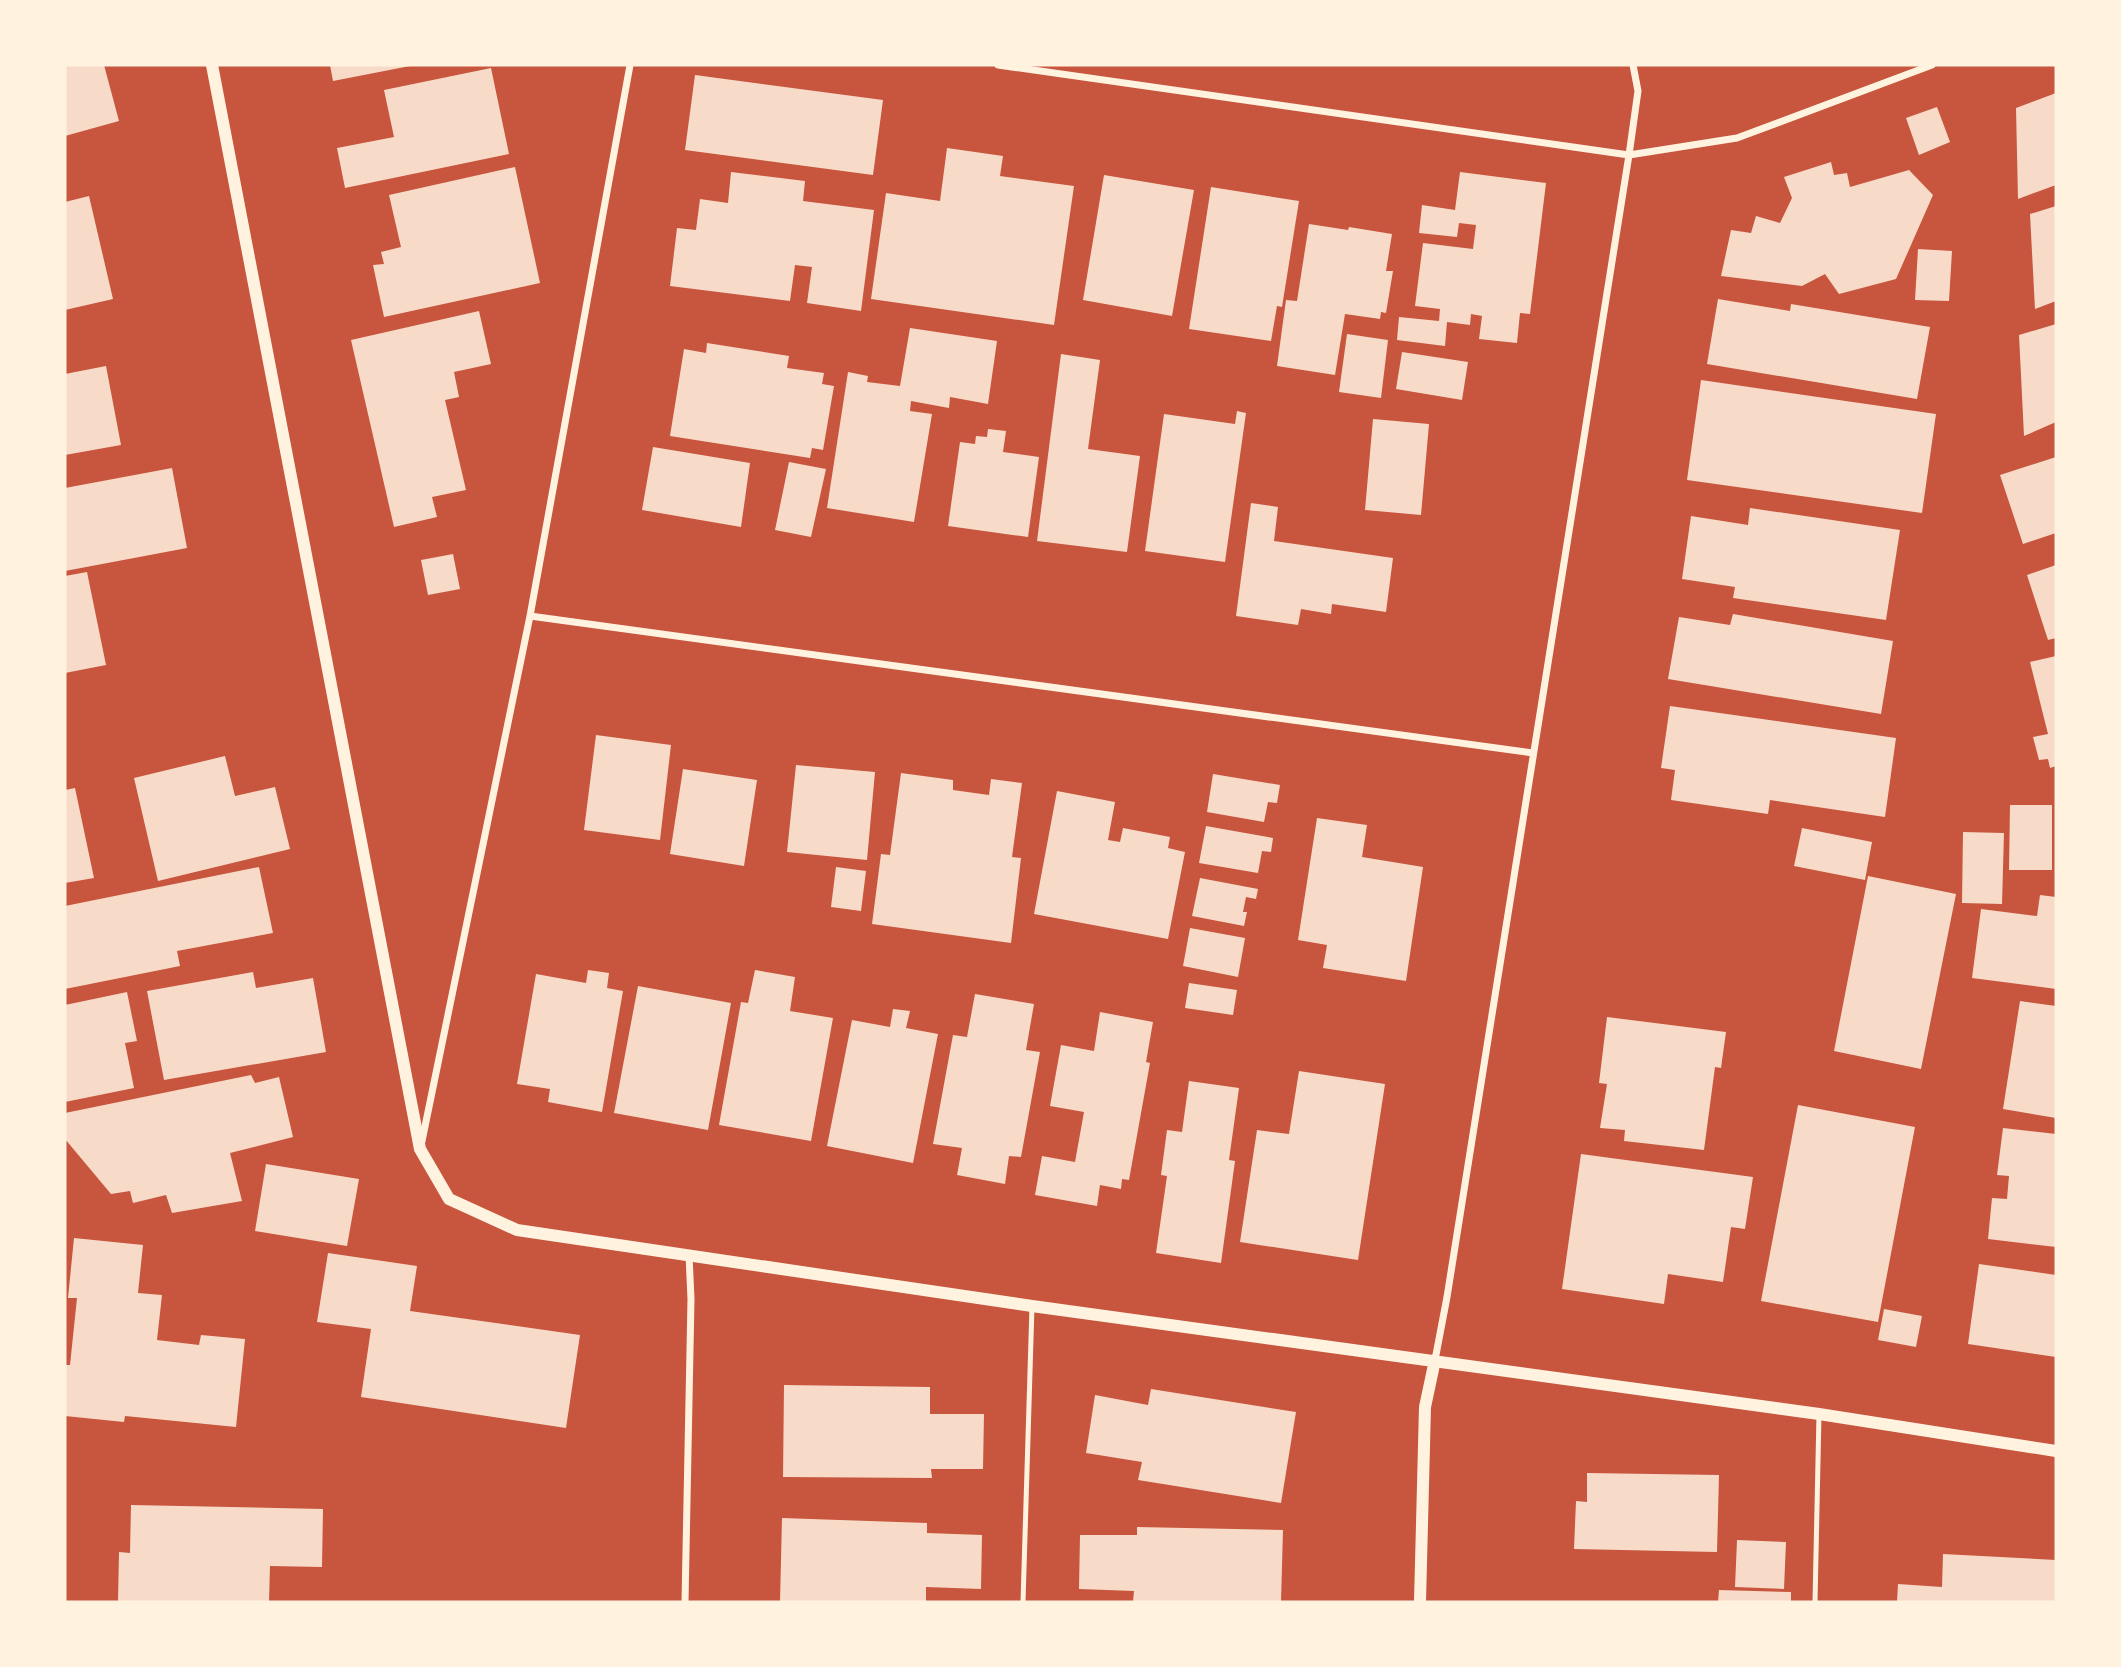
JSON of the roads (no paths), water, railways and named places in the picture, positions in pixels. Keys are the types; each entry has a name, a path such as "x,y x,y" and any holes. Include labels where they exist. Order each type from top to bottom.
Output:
{"street":[{"path":"212,65 420,1149 449,1199 517,1230 1032,1306 1819,1414 2056,1451"},
{"path":"420,1149 530,616 631,65"},
{"path":"998,65 1629,155 1737,138 1932,65"},
{"path":"1420,1602 1425,1407 1447,1297 1629,155 1638,91 1633,65"},
{"path":"530,616 1533,753"},
{"path":"685,1602 691,1299 689,1255"}],"lane":[{"path":"1023,1602 1032,1306"},
{"path":"1815,1602 1819,1414"}]}
